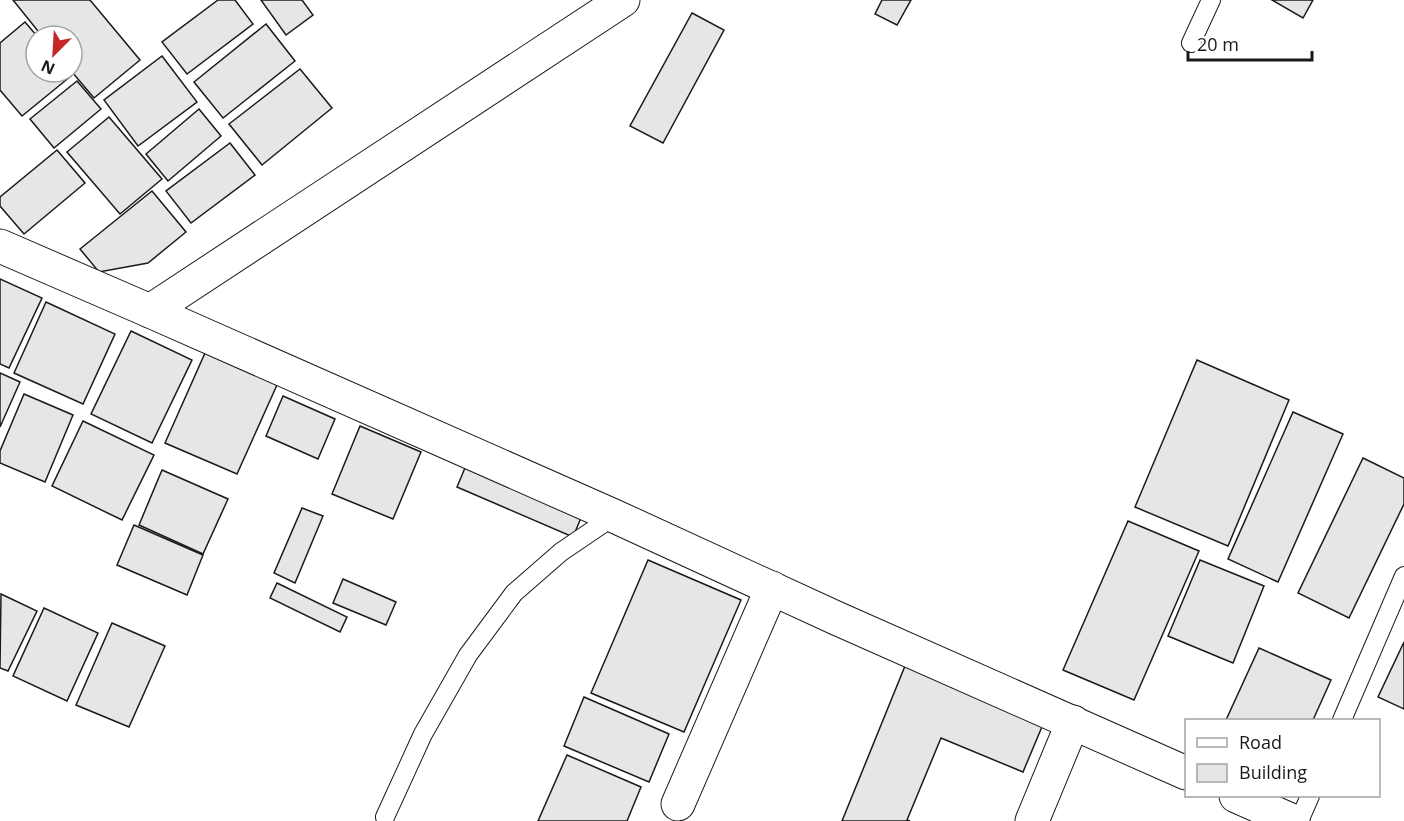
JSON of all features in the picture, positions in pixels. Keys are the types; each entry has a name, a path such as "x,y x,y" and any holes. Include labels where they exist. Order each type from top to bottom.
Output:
{"street":[{"path":"150,311 620,0"},
{"path":"0,246 614,516 1185,773"},
{"path":"678,804 772,588"},
{"path":"1032,821 1073,722"},
{"path":"1240,797 1293,821"}],"lane":[{"path":"1191,43 1211,0"},
{"path":"385,817 423,734 468,655 514,593 561,552 614,516"},
{"path":"1342,719 1404,576"},
{"path":"1299,821 1309,797"}],"building":[{"path":"13,0 90,0 140,60 94,98 82,84 84,84 84,24 32,24"},
{"path":"218,0 235,0 253,24 187,74 162,42"},
{"path":"261,0 302,0 313,15 286,35"},
{"path":"882,0 911,0 897,25 875,14"},
{"path":"1272,0 1313,0 1303,18"},
{"path":"692,13 724,30 663,143 630,126"},
{"path":"25,22 24,84 61,84 22,116 0,90 0,43"},
{"path":"266,24 295,61 223,118 194,82"},
{"path":"162,56 197,102 138,146 104,100"},
{"path":"300,69 332,108 262,165 229,124"},
{"path":"73,84 80,84 101,109 54,148 30,119"},
{"path":"199,109 221,136 168,181 146,154"},
{"path":"109,117 162,179 120,214 67,152"},
{"path":"230,143 255,175 191,223 166,191"},
{"path":"57,150 85,183 24,234 0,206 0,197"},
{"path":"152,191 186,232 148,263 99,272 80,249"},
{"path":"0,279 42,298 9,368 0,364"},
{"path":"46,302 115,334 83,404 14,373"},
{"path":"131,331 192,360 152,443 91,414"},
{"path":"205,353 277,385 237,474 165,443"},
{"path":"1197,360 1289,400 1228,546 1135,507"},
{"path":"0,373 20,382 0,427"},
{"path":"24,394 73,415 45,482 0,463 0,451"},
{"path":"283,396 335,419 318,459 266,436"},
{"path":"1293,412 1343,434 1278,582 1228,559"},
{"path":"83,421 154,455 122,520 52,486"},
{"path":"360,426 421,452 393,519 332,494"},
{"path":"1363,458 1404,478 1404,504 1349,618 1298,593"},
{"path":"467,463 583,513 573,537 457,487"},
{"path":"162,470 228,499 203,554 139,525"},
{"path":"302,508 323,516 295,583 274,573"},
{"path":"1128,521 1199,551 1134,700 1063,670"},
{"path":"134,525 203,555 187,595 117,565"},
{"path":"648,560 741,600 684,732 591,693"},
{"path":"1200,560 1264,586 1233,663 1168,636"},
{"path":"343,579 396,602 386,625 333,603"},
{"path":"277,583 347,617 340,632 270,598"},
{"path":"1,594 37,611 8,671 0,668"},
{"path":"44,608 98,633 67,701 13,676"},
{"path":"112,623 165,646 129,727 76,705"},
{"path":"1404,642 1404,709 1378,697"},
{"path":"1259,648 1331,680 1313,719 1226,719"},
{"path":"905,666 1044,722 1023,772 941,738 907,820 910,821 842,821"},
{"path":"584,697 669,734 649,782 564,746"},
{"path":"567,755 641,787 627,821 538,821"}]}
